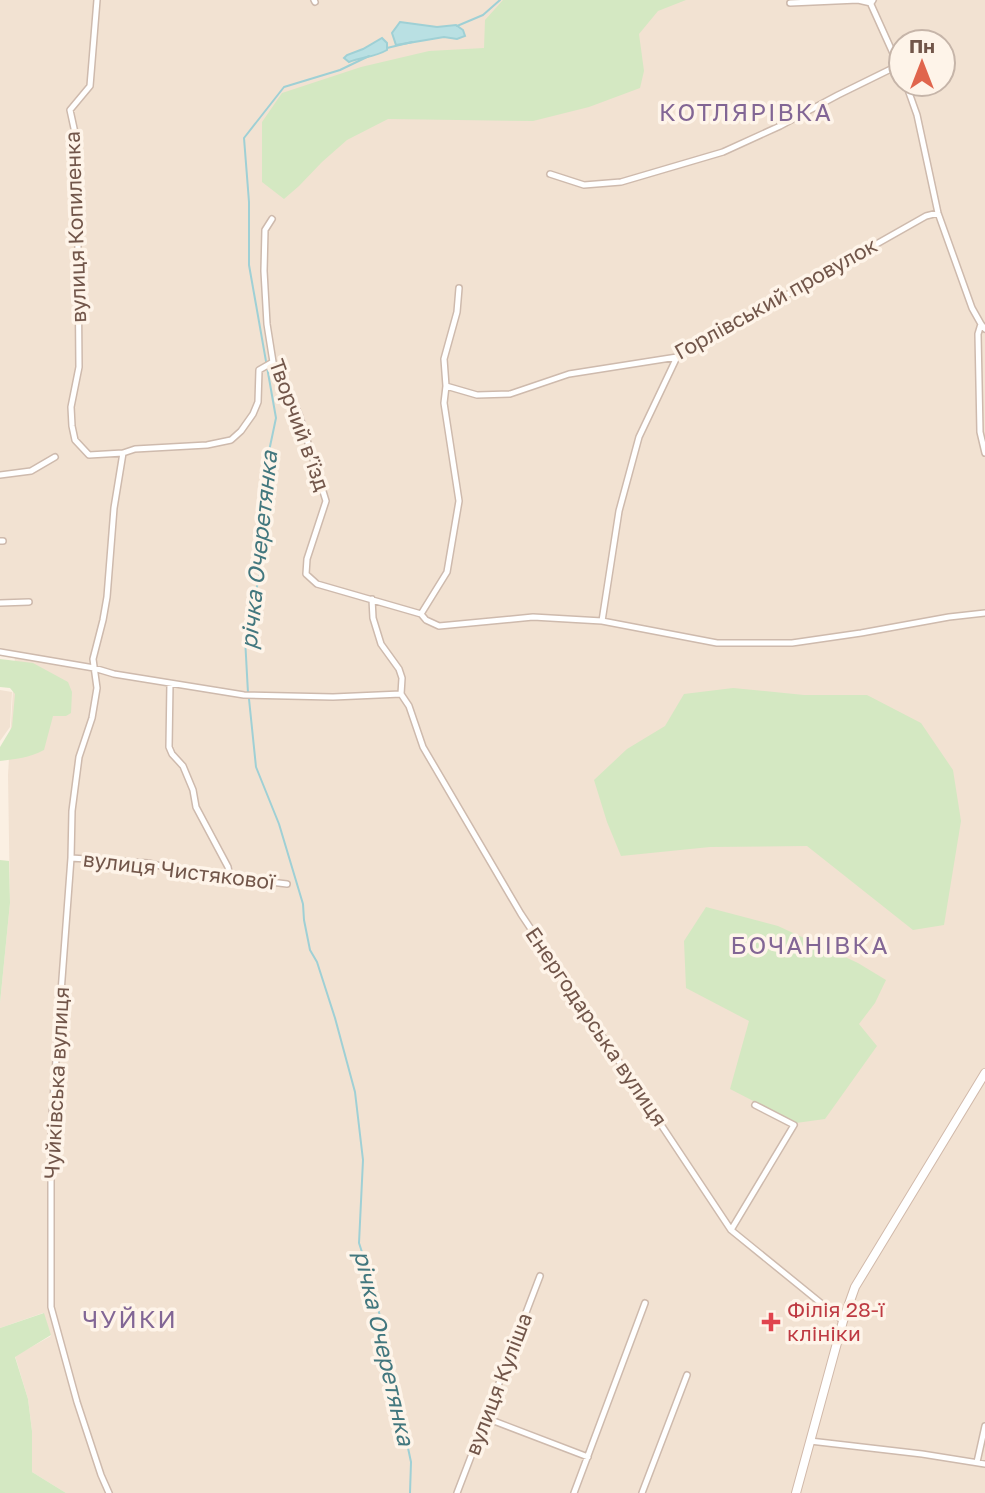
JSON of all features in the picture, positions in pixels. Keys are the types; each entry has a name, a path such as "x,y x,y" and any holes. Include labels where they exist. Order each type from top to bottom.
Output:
{"main road":[{"path":"796,1493 843,1321 855,1287 985,1073"}],"street":[{"name":"вулиця Копиленка","path":"97,0 90,86 70,110 77,142 79,367 71,407 72,426 75,440 89,455 123,453"},
{"path":"790,3 871,1 887,38"},
{"path":"550,174 584,185 621,182 723,152 780,127 838,94 887,73"},
{"path":"911,98 939,214 972,308 983,327 978,334 980,432 985,453"},
{"name":"Горлівський провулок","path":"446,386 477,395 510,394 569,374 677,357 926,216 939,214"},
{"name":"Творчий в’їзд","path":"272,219 265,230 264,271 267,324 273,362 299,414 326,501 307,559 306,574 317,584 372,599"},
{"path":"421,614 447,572 459,501 444,402 444,359 457,312 459,288"},
{"path":"602,621 619,511 639,437 677,357"},
{"path":"94,668 94,653 107,597 114,508 123,453 135,449 207,445 231,440 241,431 258,402 259,370 273,362"},
{"path":"0,475 31,471 55,457"},
{"path":"372,599 421,614 426,620 439,626 533,617 602,621 717,643 792,643 985,613"},
{"name":"Енергодарська вулиця","path":"372,599 373,618 381,644 400,669 401,694 410,706 423,747 521,914 731,1230 843,1321"},
{"path":"0,603 29,601"},
{"path":"0,652 244,695 333,697 401,694"},
{"name":"Чуйківська вулиця","path":"94,668 97,688 92,718 79,757 72,811 71,858 51,1127 51,1307 77,1402 109,1493"},
{"path":"170,682 169,747 183,766 193,790 196,807 228,867 230,877"},
{"name":"вулиця Чистякової","path":"71,858 148,863 188,875 287,884"},
{"path":"731,1230 794,1125 755,1105"},
{"name":"вулиця Куліша","path":"457,1493 540,1276"},
{"path":"574,1493 645,1303"},
{"path":"642,1493 687,1375"},
{"path":"486,1418 588,1457"},
{"path":"977,1462 985,1426"},
{"path":"810,1441 985,1464"}],"shaded area":[{"path":"0,0 985,0 985,1493 66,1493 32,1472 32,1431 28,1399 15,1356 51,1336 43,1313 0,1328 0,1003 10,903 8,775 15,655 0,653"},
{"path":"0,690 12,692 10,727 0,741"}],"green space":[{"path":"503,0 686,0 658,11 639,34 644,71 640,88 589,107 533,121 388,119 347,140 284,199 262,182 262,122 282,93 361,67 429,51 484,48 485,20"},
{"path":"0,659 33,663 68,682 72,692 71,713 66,716 53,716 44,750 0,761 0,747 12,727 15,694 10,688 0,687"},
{"path":"733,688 804,695 867,695 921,723 953,770 961,821 944,925 913,930 807,846 710,847 621,856 594,780 627,749 665,726 684,694"},
{"path":"0,860 9,861 10,903 0,1003"},
{"path":"706,907 778,926 858,963 886,980 875,1003 859,1024 877,1046 825,1119 796,1123 730,1089 749,1021 686,988 684,941"},
{"path":"44,1313 51,1335 15,1357 28,1399 32,1431 32,1472 66,1493 0,1493 0,1328"}],"water":[{"path":"400,22 437,27 456,25 463,30 465,36 396,45 392,33"},
{"path":"382,38 387,43 387,50 349,62 344,58 347,55"}],"waterway":[{"name":"річка Очеретянка","path":"457,26 483,15 500,0"},
{"name":"річка Очеретянка","path":"387,48 412,42"},
{"name":"річка Очеретянка","path":"248,693 245,638 262,565 268,456 276,418 249,265 249,202 244,138 284,87 340,70 369,56"},
{"name":"річка Очеретянка","path":"249,699 256,767 279,824 303,904 310,950 317,962 335,1018 355,1092 363,1160 359,1243 374,1289 411,1462 410,1493"}],"place":[{"name":"Філія 28-ї клініки","path":"771,1322"}],"district":[{"name":"КОТЛЯРІВКА","path":"746,113"},
{"name":"БОЧАНІВКА","path":"810,946"},
{"name":"ЧУЙКИ","path":"130,1320"}]}
